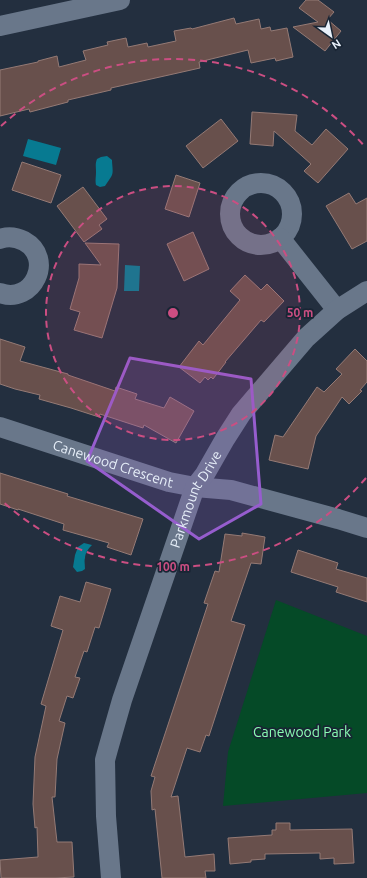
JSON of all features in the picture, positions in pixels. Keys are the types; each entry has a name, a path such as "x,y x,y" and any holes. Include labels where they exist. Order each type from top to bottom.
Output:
{"street":[{"path":"0,26 120,0"},
{"path":"0,239 8,237 18,238 28,244 34,249 39,264 35,280 24,291 15,295 0,293"},
{"path":"280,238 337,310"},
{"name":"Parkmount Drive","path":"111,878 106,816 105,760 122,700 195,488 241,414 306,338 337,310 367,291"},
{"name":"Canewood Crescent","path":"0,427 169,482 195,488 231,490 367,528"}],"highlighted area":[{"path":"130,358 251,379 261,504 199,539 87,461"}],"green space":[{"name":"Canewood Park","path":"276,600 367,636 367,793 223,806 228,752"}],"water":[{"path":"28,139 61,148 56,165 23,156"},
{"path":"107,156 112,160 112,174 105,186 100,187 96,185 96,162 97,159"},
{"path":"125,265 140,266 139,291 124,291"},
{"path":"84,543 92,545 86,554 85,569 77,572 73,567 75,555 78,547"}],"building":[{"path":"306,0 318,0 334,12 327,20 341,31 325,51 293,27 318,22 299,8"},
{"path":"234,18 236,24 259,19 261,29 270,27 271,31 287,28 293,57 276,61 275,58 251,63 248,50 199,62 200,68 111,88 111,90 68,100 68,102 30,112 29,109 0,116 0,70 38,62 57,56 59,67 86,60 83,51 108,45 107,42 126,38 128,47 147,43 148,47 176,41 174,31 192,29"},
{"path":"252,112 297,115 295,131 312,145 326,129 348,149 318,183 304,171 311,164 274,131 273,146 250,144"},
{"path":"221,119 238,141 203,168 186,146"},
{"path":"22,162 61,175 51,203 12,190"},
{"path":"176,175 200,183 189,217 165,209"},
{"path":"83,187 107,219 99,225 102,229 84,242 57,206"},
{"path":"349,193 356,204 367,198 367,241 352,249 326,206"},
{"path":"193,232 209,269 184,281 167,244"},
{"path":"85,243 119,244 117,288 102,338 74,330 80,312 70,309 79,278 79,264 101,265"},
{"path":"245,275 261,290 267,284 284,301 264,322 261,320 225,362 213,379 211,377 208,380 205,377 200,383 179,367 199,341 203,345 240,300 230,291"},
{"path":"0,339 25,347 20,361 68,374 115,391 116,387 137,394 135,399 164,408 170,397 194,411 176,443 144,425 143,428 100,414 99,417 39,399 40,395 0,384"},
{"path":"355,349 367,361 367,382 360,390 362,391 349,404 342,397 316,436 308,469 269,460 275,435 283,437 317,387 324,392 342,374 336,369"},
{"path":"0,473 68,494 67,496 143,519 131,555 107,547 109,543 63,530 64,524 0,504"},
{"path":"242,533 265,537 261,564 251,563 231,621 245,625 209,736 206,735 200,752 187,748 171,797 178,796 185,857 214,854 215,871 205,871 206,878 162,878 155,809 152,810 151,791 155,777 151,776 208,604 204,603 215,571 219,572 225,534 242,536"},
{"path":"298,550 338,563 336,569 367,578 367,602 336,592 338,587 291,572"},
{"path":"86,582 111,589 99,628 95,627 87,652 84,651 75,677 80,678 73,698 67,696 59,721 65,723 57,759 55,797 52,797 57,842 72,842 74,877 1,878 0,860 38,857 37,827 35,828 33,804 35,757 46,706 41,704 63,630 51,626 60,596 80,602"},
{"path":"276,823 290,823 290,830 352,829 354,863 334,864 334,858 320,859 320,853 265,854 265,859 230,864 228,838 272,835 272,830 276,830"}]}
